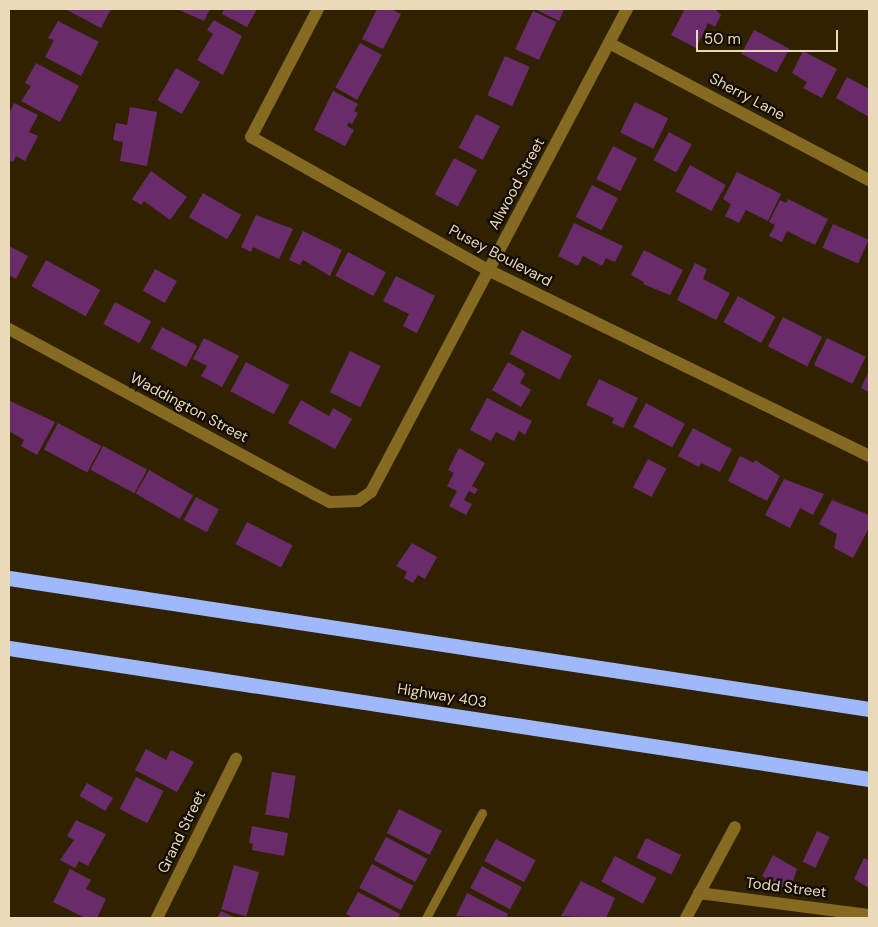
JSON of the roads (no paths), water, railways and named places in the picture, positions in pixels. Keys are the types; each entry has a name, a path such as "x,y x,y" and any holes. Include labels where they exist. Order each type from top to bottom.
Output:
{"highway":[{"path":"9,578 869,709"},
{"name":"Highway 403","path":"9,648 869,779"}],"street":[{"name":"Pusey Boulevard","path":"318,9 251,137 490,271 869,456"},
{"name":"Allwood Street","path":"358,501 371,492 490,271 627,9"},
{"name":"Sherry Lane","path":"609,43 869,180"},
{"name":"Waddington Street","path":"9,329 330,502 358,501"},
{"name":"Grand Street","path":"157,918 236,759"},
{"path":"686,918 736,827"},
{"name":"Todd Street","path":"699,893 869,915"}],"lane":[{"path":"426,918 482,813"}]}
